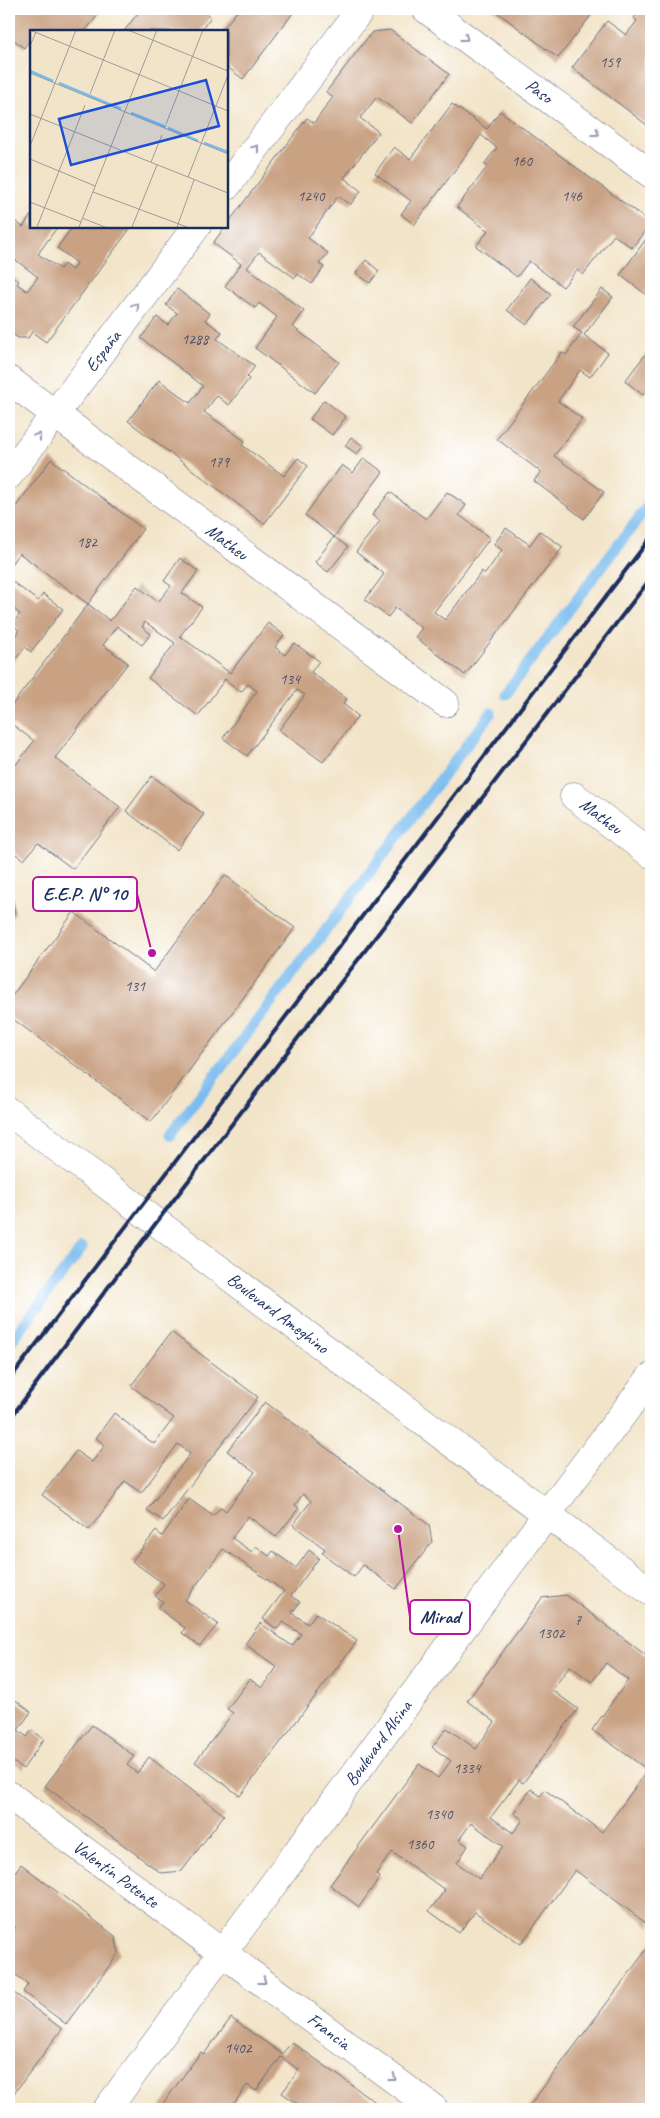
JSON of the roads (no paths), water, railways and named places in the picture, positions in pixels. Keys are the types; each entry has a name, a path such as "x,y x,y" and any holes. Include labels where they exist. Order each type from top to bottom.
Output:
{"street":[{"path":"228,184 361,9"},
{"name":"Paso","path":"426,9 651,174"},
{"name":"España","path":"9,475 195,228"},
{"name":"Matheu","path":"9,380 446,703"},
{"name":"Matheu","path":"574,796 651,854"},
{"name":"Boulevard Ameghino","path":"9,1112 651,1592"},
{"name":"Boulevard Alsina","path":"107,2109 547,1514 651,1377"},
{"name":"Valentín Potente","path":"9,1795 224,1952"},
{"name":"Francia","path":"224,1952 434,2109"}],"waterway":[{"path":"505,694 651,502"},
{"path":"170,1135 491,713"},
{"path":"9,1344 82,1248"}],"railway":[{"path":"9,1380 651,537"},
{"path":"9,1420 156,1223 651,578"}],"place":[{"name":"E.E.P. N° 10","path":"152,953"},
{"name":"Mirad","path":"398,1529"}]}
